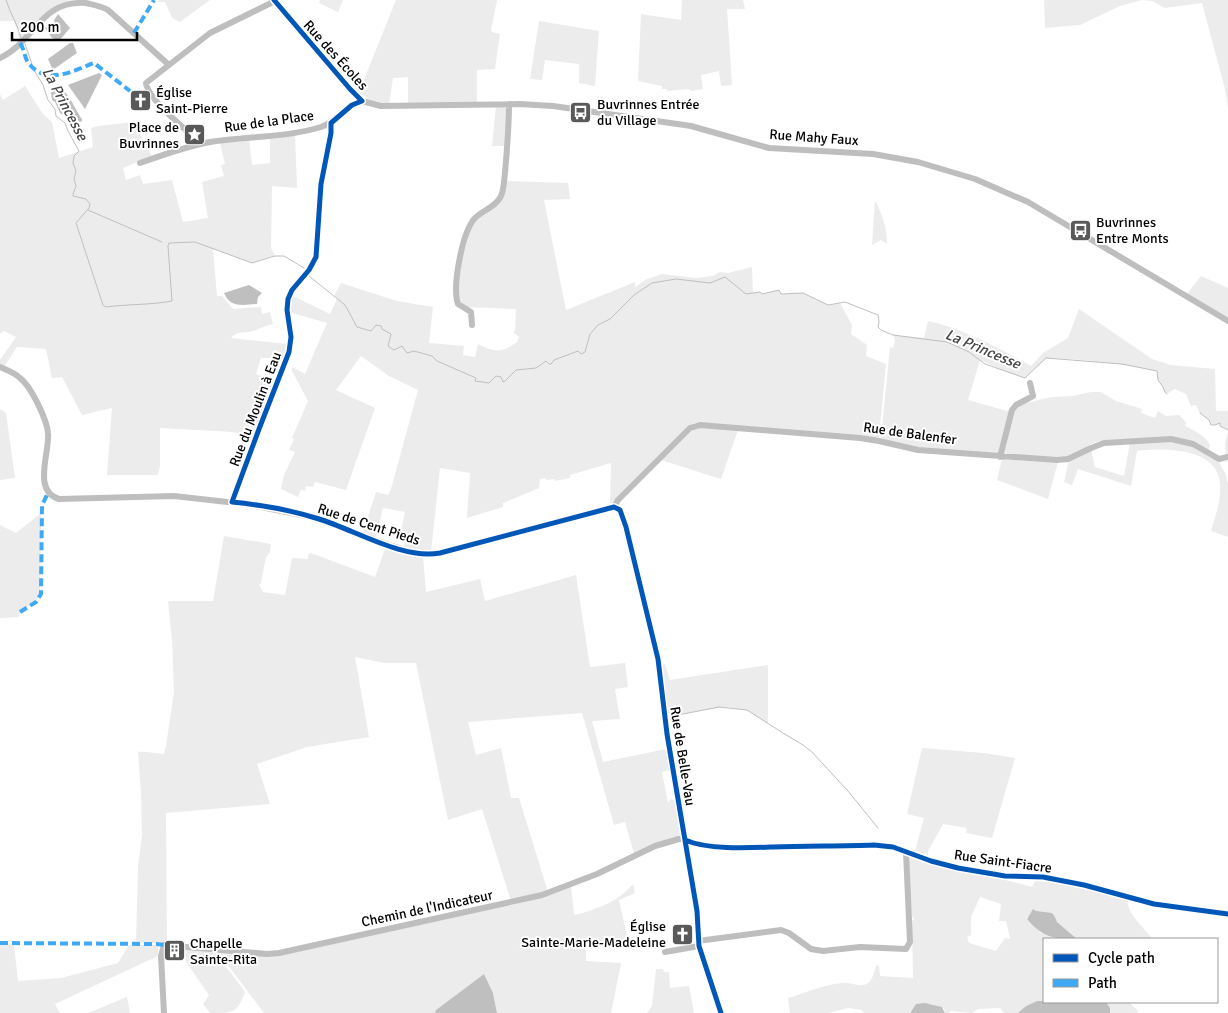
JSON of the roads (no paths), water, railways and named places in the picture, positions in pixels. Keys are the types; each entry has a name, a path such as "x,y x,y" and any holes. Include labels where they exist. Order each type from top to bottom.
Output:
{"street":[{"path":"201,144 161,107 146,85 147,82 210,33 274,0"},
{"name":"Rue des Écoles","path":"274,0 362,101"},
{"path":"0,58 14,49 51,9 64,3 78,2 99,6 108,10 169,65"},
{"name":"Rue Mahy Faux","path":"362,101 373,105 391,107 509,104 553,106 691,126 769,148 882,155 918,162 960,173 1028,202 1228,321"},
{"name":"Rue de la Place","path":"140,163 201,144 294,133 322,126 331,123 352,105 362,101"},
{"path":"472,325 471,312 458,304 456,285 462,250 469,228 479,215 495,204 502,193 508,147 509,104"},
{"name":"Rue du Moulin à Eau","path":"232,502 258,429 289,352 291,337 287,310 288,299 292,290 309,270 316,257 321,184 331,133 331,123"},
{"name":"Rue de Cent Pieds","path":"0,367 16,375 26,383 45,420 49,438 44,482 47,491 52,497 64,499 174,496 279,509 316,518 386,544 424,554 440,553 614,506"},
{"path":"1000,457 1013,408 1033,396 1030,383"},
{"name":"Rue de Balenfer","path":"614,506 690,428 700,425 860,438 918,450 1062,460 1104,443 1166,439 1193,444 1219,459 1228,457"},
{"name":"Rue de Belle-Vau","path":"614,506 620,510 626,527 658,659 667,734 697,911 698,943 721,1013"},
{"name":"Chemin de l'Indicateur","path":"164,1013 161,956 164,945 267,954 278,953 542,895 597,874 655,846 679,839 685,840"},
{"name":"Rue Saint-Fiacre","path":"685,840 734,848 874,845 893,847 931,861 958,868 1006,876 1043,877 1084,885 1163,906 1228,914"},
{"path":"664,952 698,943 781,930 811,949 822,951 860,947 906,949 910,942 906,852"}],"water":[{"path":"58,14 70,28 59,41 52,38 44,27 50,28 55,26 54,20"},
{"path":"70,43 73,43 77,53 54,69 52,68 48,59"},
{"path":"99,73 102,75 85,109 68,85"},
{"path":"56,86 68,95 82,121 80,122 77,119 69,121 60,113 55,102 52,100 51,92"},
{"path":"249,285 262,293 258,297 257,304 242,305 233,303 224,293"},
{"path":"1033,909 1052,913 1057,922 1076,938 1049,936 1038,930 1027,919"},
{"path":"484,974 493,993 497,1013 435,1013 436,1010"},
{"path":"1037,1001 1043,1001 1043,1003 1107,1003 1110,1008 1110,1013 1018,1013 1026,1006"},
{"path":"925,1003 942,1007 945,1013 910,1013 916,1004"}],"waterway":[{"name":"La Princesse","path":"6,0 21,38"},
{"name":"La Princesse","path":"25,44 34,70 43,85 48,100 55,109 56,116 65,123 79,151 74,156 73,163 76,171 74,179 76,186 73,196 86,199 90,204 89,208 76,223 103,305 106,307 172,301 169,243 195,242 252,263 275,256 284,256 304,268"},
{"path":"88,210 162,242"},
{"name":"La Princesse","path":"309,276 345,305 357,327 371,331 376,325 381,326 382,329 391,334 388,346 394,350 402,346 407,353 414,351 432,356 437,361 476,378 475,381 489,383 496,376 501,377 503,382 516,370 536,368 546,361 551,364 554,360 578,351 581,354 585,352 590,334 598,325 610,319 634,295 652,283 676,279 710,283 725,277 746,294 760,292 762,294 779,290 781,294 803,293 828,305 845,302 878,315 878,327 881,330 893,335 947,342 969,352 985,364 1025,378 1046,358 1122,364 1157,371 1158,380 1167,394"},
{"name":"La Princesse","path":"1200,413 1209,420 1211,425 1220,423 1220,426 1228,430"},
{"path":"673,716 719,707 747,710 812,752 848,791 878,828"}],"place":[{"name":"Église Saint-Pierre","path":"140,100"},
{"name":"Buvrinnes Entrée du Village","path":"581,112"},
{"name":"Place de Buvrinnes","path":"195,135"},
{"name":"Buvrinnes Entre Monts","path":"1080,230"},
{"name":"Église Sainte-Marie-Madeleine","path":"682,934"},
{"name":"Chapelle Sainte-Rita","path":"174,951"}]}
